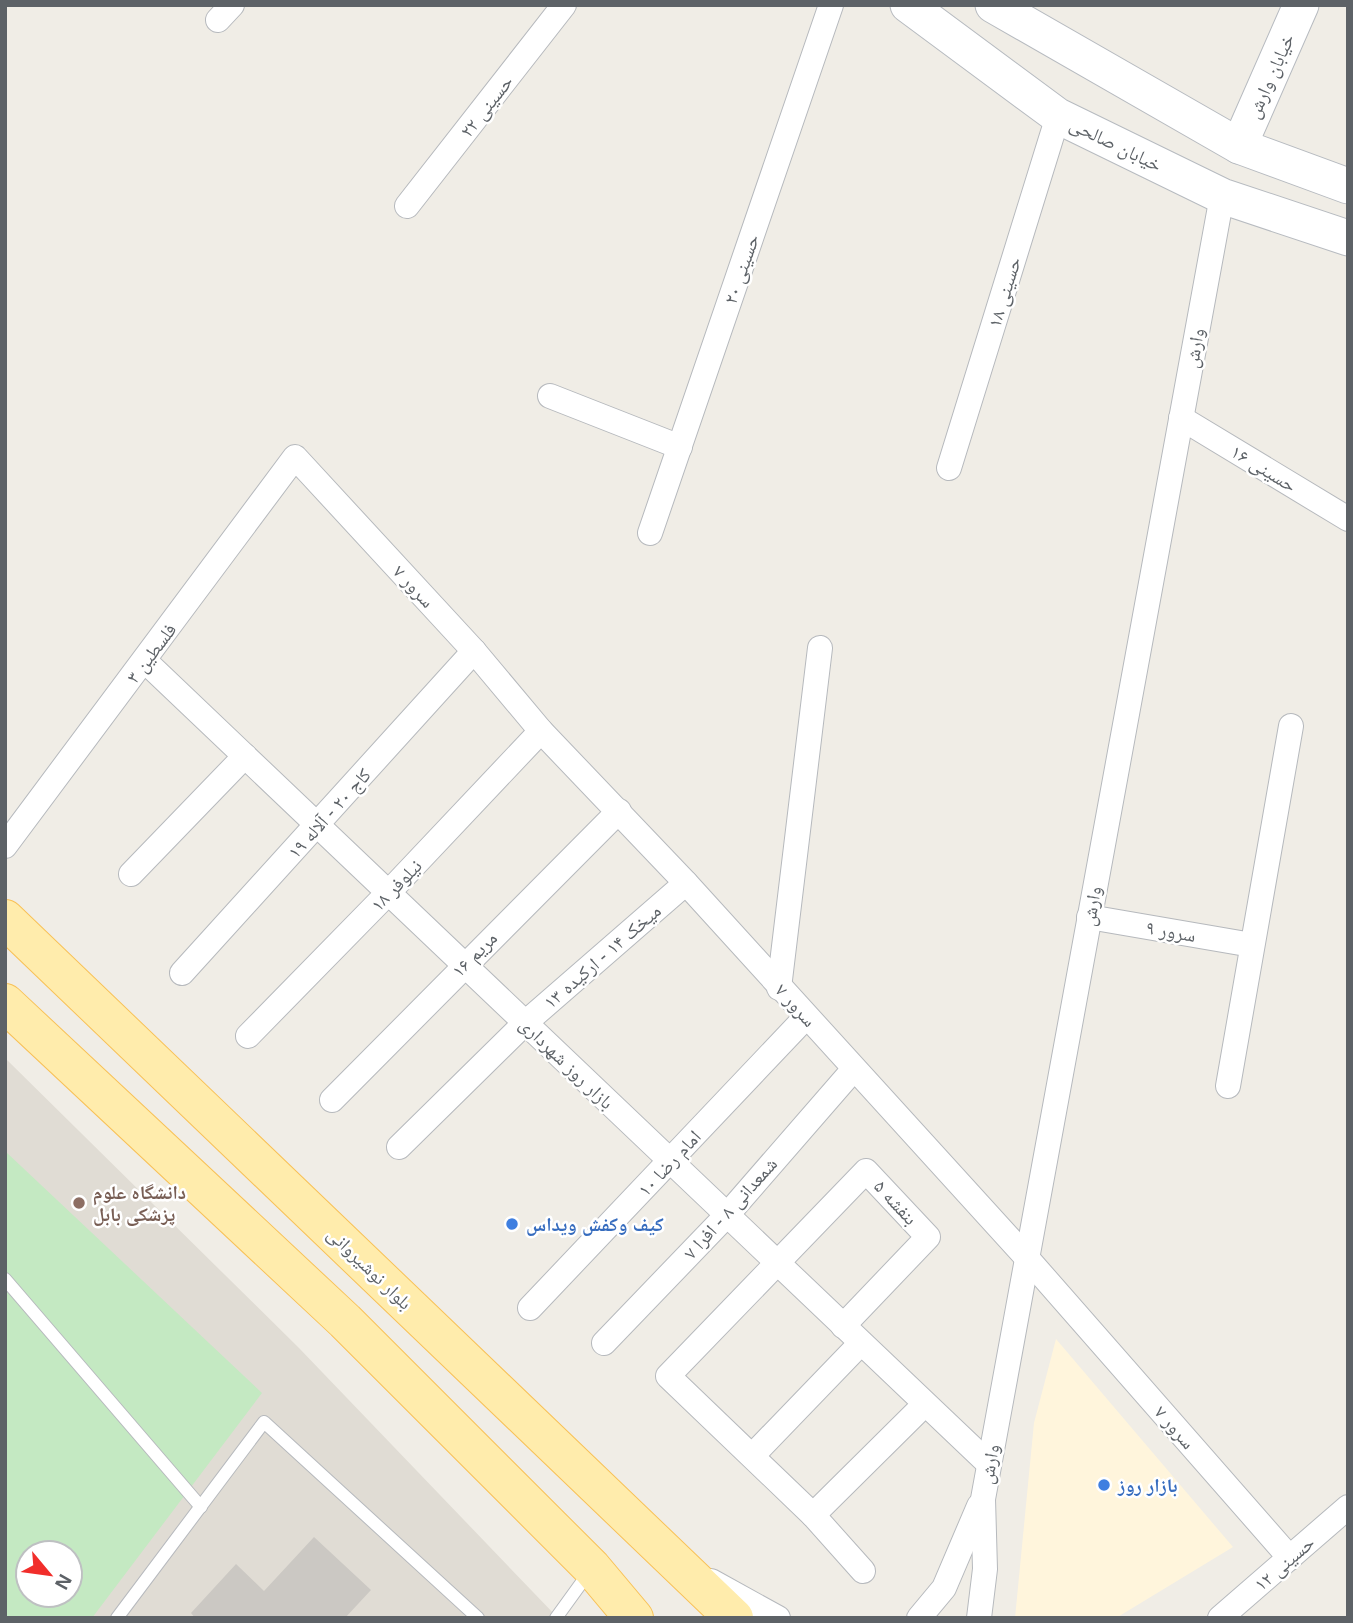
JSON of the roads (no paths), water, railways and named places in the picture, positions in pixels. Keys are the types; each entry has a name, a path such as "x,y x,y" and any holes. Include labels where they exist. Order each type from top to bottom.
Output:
{"main road":[{"name":"خيابان صالحی","path":"908,5 1058,116 1222,196 1348,238"},
{"path":"993,5 1239,146 1348,186"},
{"name":"خیابان وارش","path":"1239,146 1301,5"},
{"name":"بلوار نوشیروانی","path":"5,919 734,1618"},
{"path":"5,1003 345,1321 592,1568 634,1618"}],"street":[{"name":"حسینی ۲۲","path":"407,206 564,5"},
{"name":"حسینی ٢٠","path":"650,533 831,5"},
{"name":"حسینی ۱۸","path":"949,468 1058,116"},
{"name":"وارش","path":"979,1618 985,1569 982,1499 1222,196"},
{"path":"550,396 680,447"},
{"name":"حسینی ۱۶","path":"1181,418 1348,519"},
{"name":"سرور ۷","path":"295,457 474,651 541,731 686,883 853,1070 1027,1258 1290,1558"},
{"name":"فلسطین ۳","path":"5,846 295,457"},
{"path":"779,988 820,648"},
{"name":"کاج ۲۰ - آلاله ۱۹","path":"182,973 474,651"},
{"name":"بازار روز شهرداری","path":"145,661 989,1464"},
{"path":"1227,1086 1291,726"},
{"name":"نیلوفر ۱۸","path":"248,1036 541,731"},
{"path":"131,874 245,756"},
{"name":"مریم ۱۶","path":"332,1100 463,965 619,811"},
{"name":"میخک ۱۴ - ارکیده ۱۳","path":"399,1147 525,1023 686,883"},
{"name":"سرور ۹","path":"1089,917 1252,945"},
{"name":"امام رضا ۱۰","path":"530,1308 806,1017"},
{"name":"شمعدانی ۸ - افرا ۷","path":"604,1343 727,1215 853,1070"},
{"name":"بنفشه ۵","path":"777,1263 866,1171 928,1237 852,1335"},
{"path":"777,1263 668,1376 753,1455 813,1515 863,1571"},
{"path":"753,1455 852,1335"},
{"path":"813,1515 925,1404"},
{"path":"919,1618 944,1588 982,1499"},
{"name":"حسینی ۱۲","path":"1220,1618 1347,1508"},
{"path":"678,1563 778,1618"}],"lane":[{"path":"5,1279 201,1507"},
{"path":"117,1618 264,1423 478,1618"},
{"path":"556,1618 592,1568"}],"place":[{"name":"دانشگاه علوم پزشکی بابل","path":"79,1203"},
{"name":"کیف و‌کفش ویداس","path":"512,1224"},
{"name":"بازار روز","path":"1104,1485"}]}
